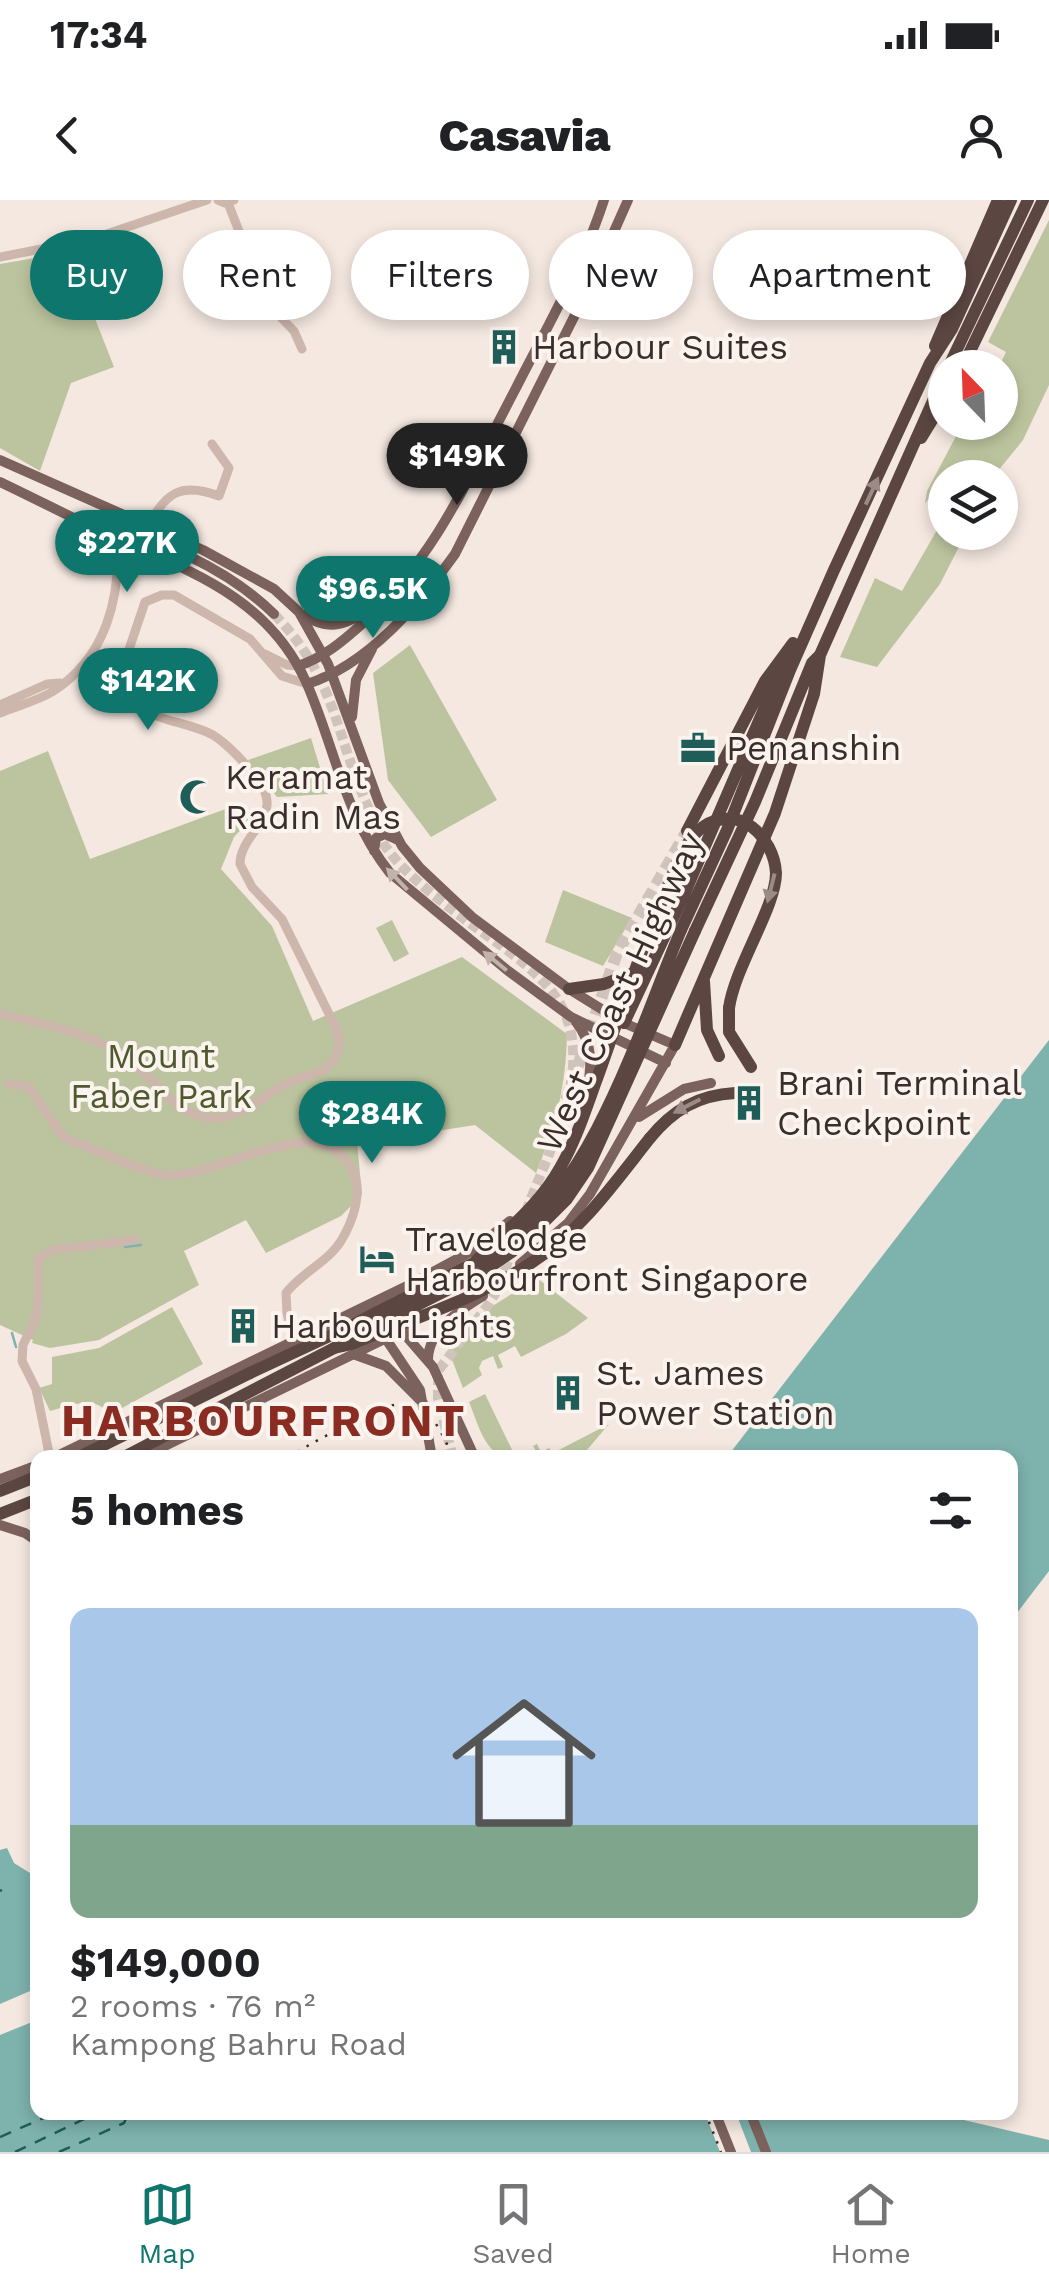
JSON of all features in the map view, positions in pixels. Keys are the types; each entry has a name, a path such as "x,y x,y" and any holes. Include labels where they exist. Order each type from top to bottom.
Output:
{"highway":[{"path":"934,350 996,200"},
{"path":"938,350 1012,200"},
{"path":"956,350 1028,200"},
{"path":"971,350 1043,200"},
{"name":"West Coast Highway","path":"137,1450 481,1273 518,1246 560,1207 578,1184 600,1146 790,670 928,367"},
{"path":"914,448 928,414"},
{"path":"914,448 928,429"},
{"name":"West Coast Highway","path":"93,1450 474,1263 501,1249 530,1225 573,1171 606,1110 688,930 756,802 812,663 820,655 914,448"},
{"path":"624,1023 793,643 834,570"},
{"path":"687,831 765,681 793,643"},
{"path":"675,1045 775,813 810,708 820,655"},
{"path":"474,1263 544,1195 562,1166 641,948 684,849 702,828 726,818 744,822 764,838 776,874 773,891 734,982 729,1008 729,1032 750,1067"},
{"path":"569,989 611,982 651,964"},
{"path":"704,977 706,1022 719,1056"},
{"path":"334,1348 464,1297 535,1261 588,1214 666,1118 700,1099 735,1094"},
{"path":"0,1491 30,1472"},
{"path":"0,1519 30,1505"}],"main road":[{"path":"591,230 604,200"},
{"path":"615,230 628,200"},
{"path":"298,666 323,655 350,635 394,593 439,536 550,320"},
{"path":"307,684 332,674 382,636 455,554 572,320"},
{"path":"0,460 240,568 274,589 318,625 331,626 364,613 394,593"},
{"path":"0,482 216,584 268,626 307,684 352,813 374,853 413,894 571,1017 666,1063"},
{"path":"69,514 200,561 227,575 274,614"},
{"path":"156,1450 401,1330 502,1276 532,1255 578,1211 675,1045 624,1023 569,989 439,889 399,840 374,794 332,674 299,612"},
{"path":"353,732 356,680 382,636"},
{"path":"374,853 376,838 384,834 399,840"},
{"path":"571,1017 592,1054 587,1101"},
{"path":"69,1450 294,1343 472,1251 537,1196 560,1163 624,1023"},
{"path":"634,1120 684,1089 712,1084"},
{"path":"428,1360 428,1349 450,1318 520,1273 532,1255"},
{"path":"407,1286 380,1325 420,1390 431,1450"},
{"path":"348,1316 392,1320 428,1360 471,1450"},
{"path":"352,1354 386,1366 424,1404"},
{"path":"90,1450 96,1438"},
{"path":"0,1479 30,1471"},
{"path":"0,1519 30,1536"},
{"path":"718,2120 731,2152"},
{"path":"753,2120 766,2152"}],"street":[{"path":"0,257 92,240 207,200"},
{"path":"227,201 266,303 291,327 302,348"},
{"path":"148,526 160,504 174,493 194,489 218,496 229,468 212,444"},
{"path":"0,713 52,692 100,645 108,626 119,569 117,538"},
{"path":"119,569 144,549"},
{"path":"0,1014 98,1040 134,1063 184,1109 199,1116 232,1115 335,1060 341,1040 282,919 242,871 242,849 266,811 262,787 239,758 212,735 130,703 120,676 144,602 174,595 239,631 282,676 307,684"},
{"path":"239,631 268,626"},
{"path":"263,652 298,666"},
{"path":"0,705 48,684 62,683"},
{"path":"9,1084 28,1086 62,1136 166,1176 230,1163 292,1143 332,1148 345,1158 359,1187 356,1202 338,1245 304,1272 286,1293 286,1313 294,1343"},
{"path":"49,1450 36,1388 22,1360 37,1310 38,1260 52,1250 135,1240"},
{"path":"14,1474 30,1496"}],"green space":[{"path":"1049,220 1049,385 1023,440 1007,460 943,460 954,440 1018,440 1018,350 1002,350 988,342"},
{"path":"30,259 30,320 96,320 114,367 71,383 40,471 0,448 0,264"},
{"path":"928,546 928,550 957,550 940,584 877,667 840,657 875,578 902,591"},
{"path":"410,645 497,800 431,837 388,780 373,673"},
{"path":"311,738 328,794 277,797 248,760"},
{"name":"Mount Faber Park","path":"48,751 90,859 239,804 249,821 234,837 221,869 272,926 313,1021 462,957 567,1034 559,1105 536,1173 475,1125 399,1137 384,1108 355,1120 362,1195 341,1216 266,1253 246,1220 184,1251 199,1285 99,1340 50,1348 0,1325 0,771"},
{"path":"563,890 632,918 603,966 545,942"},
{"path":"392,920 409,954 394,962 376,928"},
{"path":"537,1278 588,1318 521,1357 515,1346 498,1355 503,1367 498,1369 493,1356 482,1361 482,1375 463,1388 449,1352 472,1319"},
{"path":"172,1307 203,1364 111,1414 90,1403 50,1411 39,1388 52,1384 52,1357 99,1348"},
{"path":"485,1394 512,1450 490,1447 469,1402"},
{"path":"609,1424 587,1450 559,1450"}],"water":[{"path":"1049,1040 1049,1571 1018,1612 1018,1450 732,1450"},
{"path":"7,1848 14,1863 30,1873 30,1991 0,2004 0,1850"},
{"path":"30,2023 30,2120 964,2120 1049,2140 1049,2152 0,2152 0,2035"}],"pier":[{"path":"708,2120 739,2120 751,2152 720,2152"}],"waterway":[{"path":"125,1247 141,1245"},
{"path":"12,1333 16,1347"}],"ferry route":[{"path":"0,2137 39,2120"},
{"path":"15,2152 82,2120"},
{"path":"59,2152 125,2120"}],"tunnel":[{"path":"274,614 295,638 323,684 385,846 425,888 531,969 565,1013 572,1040 573,1069 568,1097 527,1209"},
{"path":"566,1100 617,953 687,831"},
{"path":"451,1450 438,1399 438,1371 498,1289 511,1253"}],"railway":[{"path":"302,1450 371,1413 402,1404 425,1411 450,1450"},
{"path":"708,2120 721,2152"}],"place":[{"name":"Harbour Suites","path":"504,347"},
{"name":"Penanshin","path":"698,748"},
{"name":"Keramat Radin Mas","path":"197,797"},
{"name":"Brani Terminal Checkpoint","path":"749,1103"},
{"name":"Travelodge Harbourfront Singapore","path":"377,1259"},
{"name":"HarbourLights","path":"243,1326"},
{"name":"St. James Power Station","path":"568,1393"}],"district":[{"name":"HARBOURFRONT","path":"264,1420"}]}
